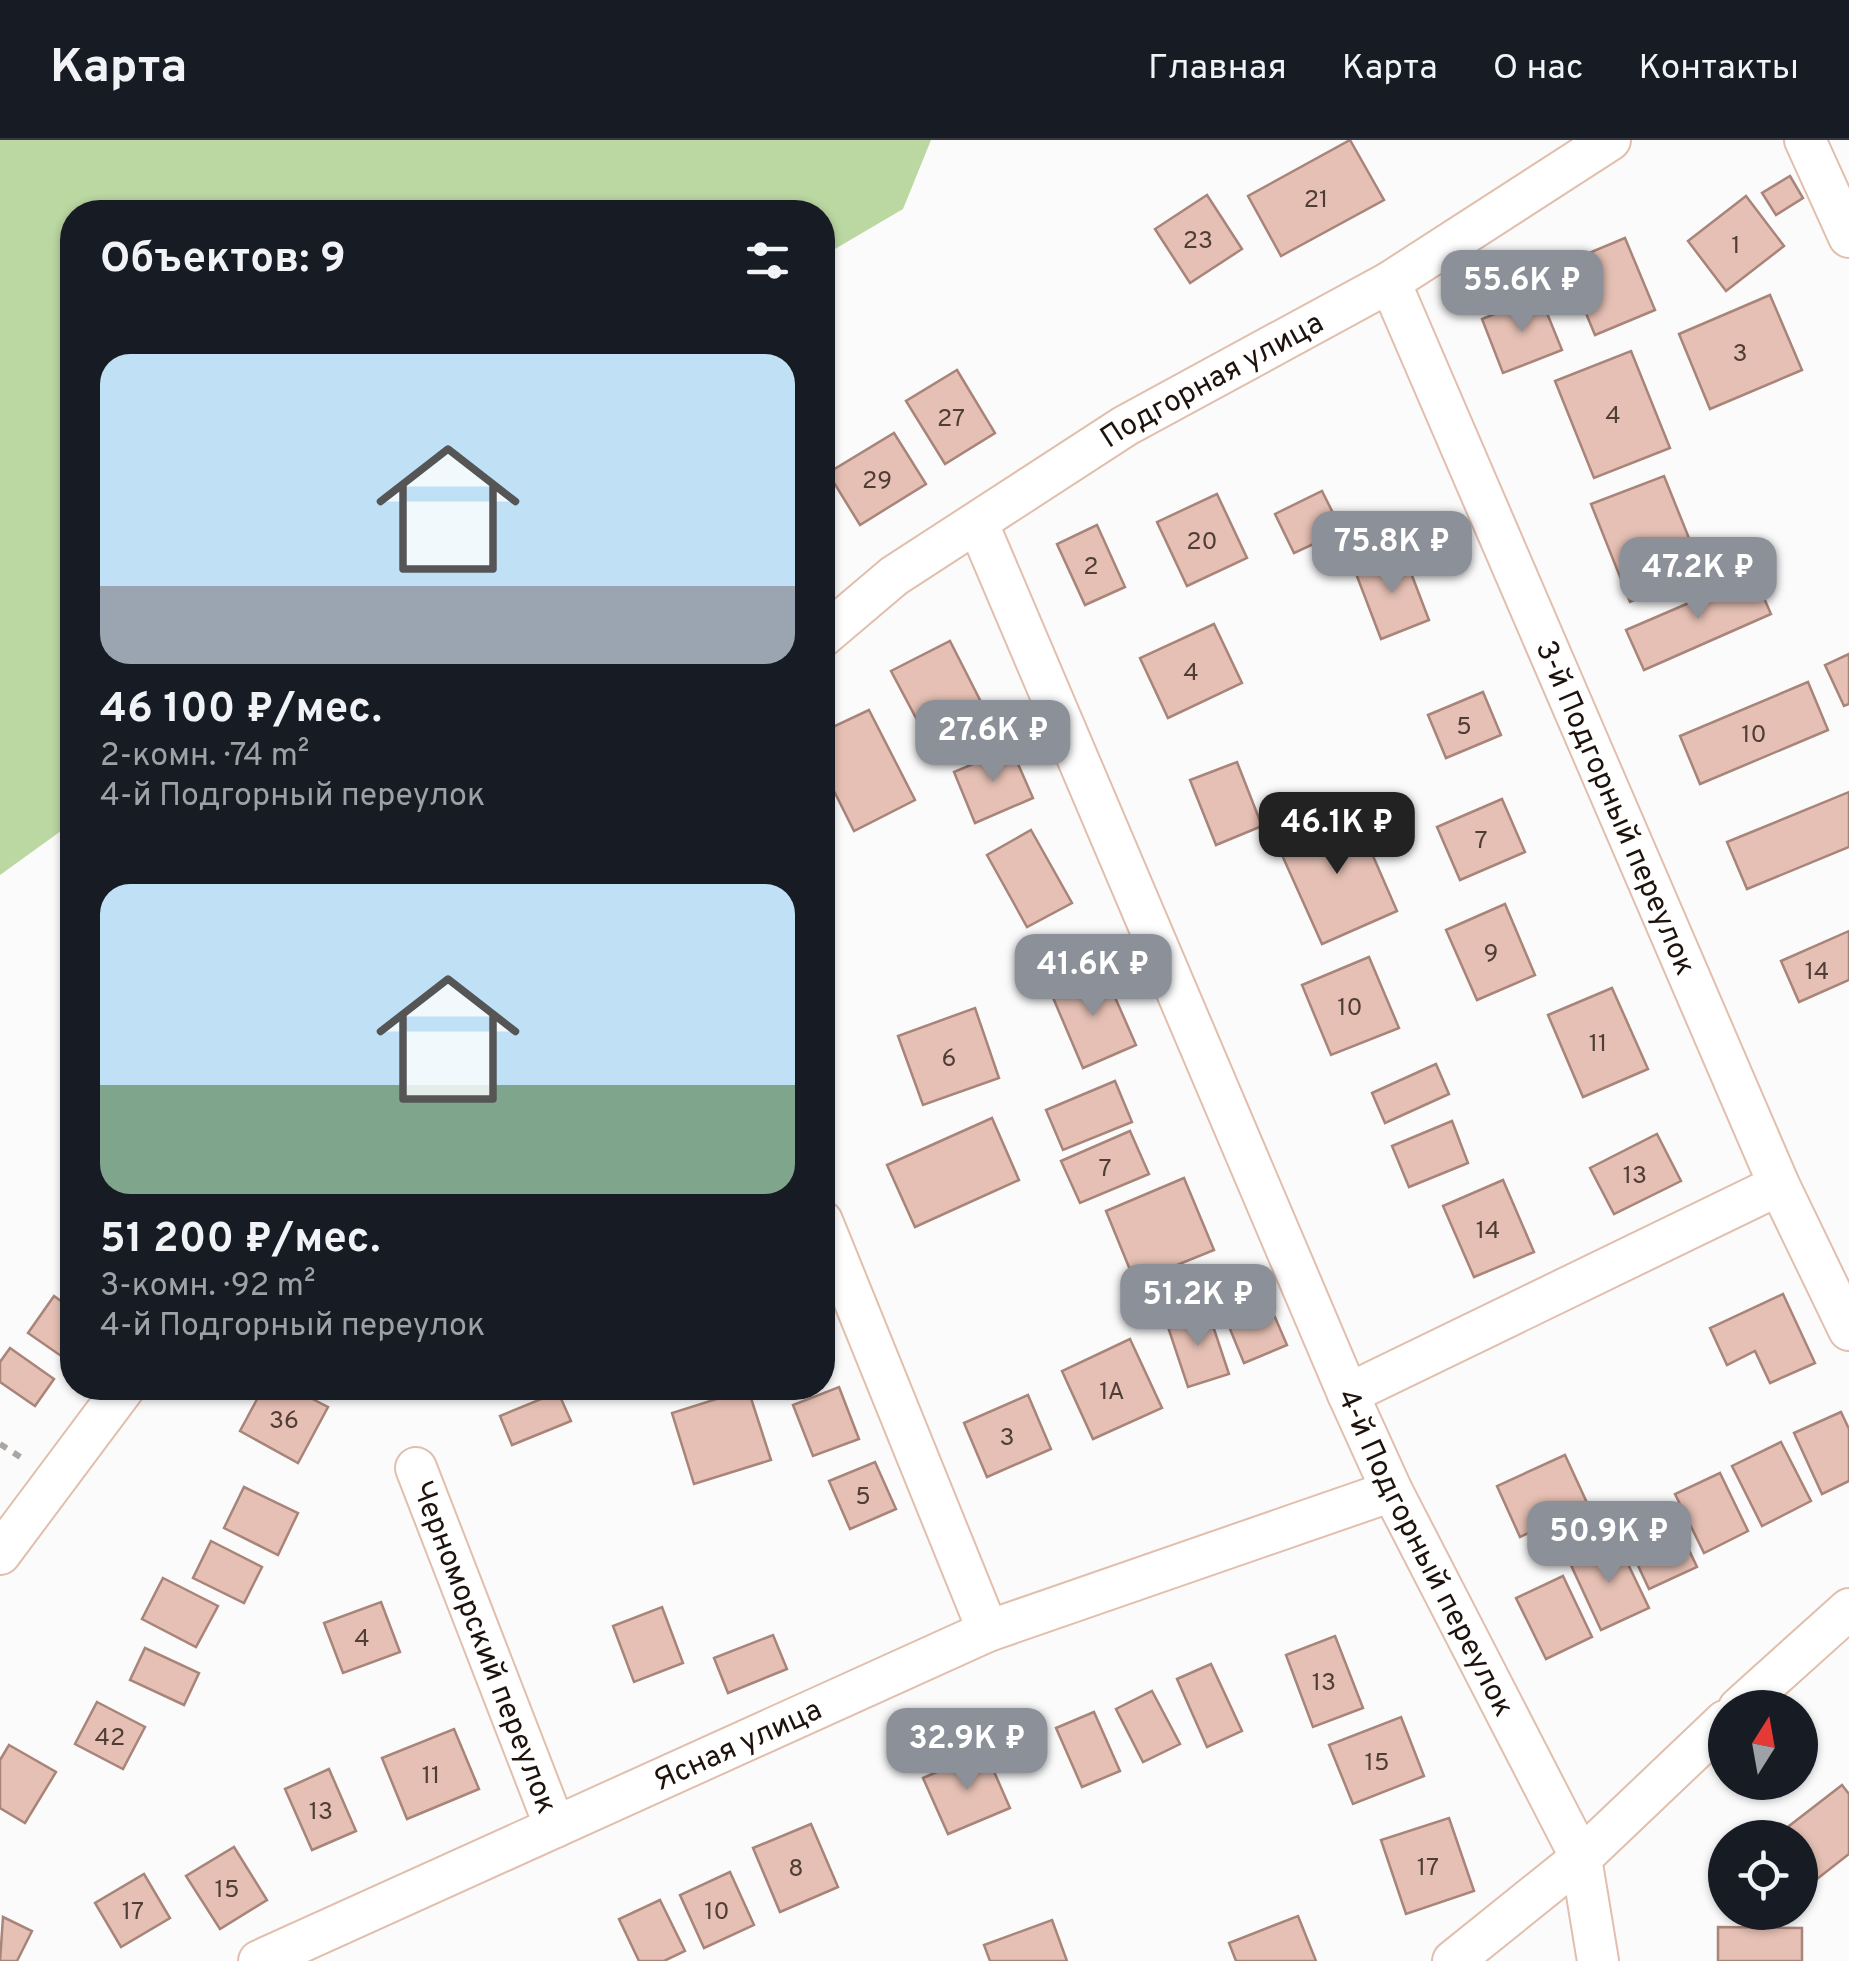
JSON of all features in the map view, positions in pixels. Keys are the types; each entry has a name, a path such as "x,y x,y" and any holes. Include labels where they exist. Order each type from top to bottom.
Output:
{"street":[{"name":"Подгорная улица","path":"835,626 894,576 1125,426 1390,282 1610,140"},
{"path":"1806,140 1849,237"},
{"name":"3-й Подгорный переулок","path":"1390,282 1779,1185 1849,1330"},
{"name":"4-й Подгорный переулок","path":"978,524 1348,1394 1392,1491 1581,1858 1598,1961"},
{"path":"1348,1394 1779,1185"},
{"path":"835,1253 988,1631"},
{"path":"0,1554 115,1400"},
{"name":"Черноморский переулок","path":"416,1468 555,1827"},
{"name":"Ясная улица","path":"259,1961 988,1631 1392,1491"},
{"path":"1760,1690 1849,1608"},
{"path":"1453,1961 1581,1858 1708,1737"}],"green space":[{"path":"0,140 931,140 903,209 835,249 835,200 60,200 60,832 0,875"}],"building":[{"path":"1350,140 1384,200 1281,256 1248,196"},
{"path":"1790,176 1803,198 1776,215 1762,193"},
{"path":"1207,195 1242,249 1190,283 1155,229"},
{"path":"1746,196 1784,246 1726,291 1688,241"},
{"path":"1625,238 1655,310 1595,335 1565,263"},
{"path":"1770,295 1802,370 1710,409 1679,334"},
{"path":"1540,296 1562,350 1503,373 1482,319"},
{"path":"1631,351 1670,448 1594,478 1555,381"},
{"path":"957,370 995,433 945,464 906,401"},
{"path":"894,433 926,484 860,525 835,484 835,469"},
{"path":"1664,476 1703,573 1630,602 1591,504"},
{"path":"1322,491 1342,531 1294,553 1275,514"},
{"path":"1217,494 1247,558 1187,586 1157,522"},
{"path":"1097,525 1125,587 1085,605 1057,544"},
{"path":"1403,552 1429,620 1381,639 1355,571"},
{"path":"1754,575 1771,614 1644,670 1626,630"},
{"path":"1214,624 1242,683 1168,718 1140,658"},
{"path":"950,641 982,704 924,733 891,671"},
{"path":"1849,654 1849,704 1844,706 1825,665"},
{"path":"1808,682 1828,730 1700,784 1680,736"},
{"path":"1483,692 1501,735 1446,758 1428,715"},
{"path":"869,710 915,800 854,831 835,793 835,726"},
{"path":"1011,748 1033,798 975,823 954,772"},
{"path":"1237,762 1262,826 1216,845 1190,780"},
{"path":"1849,792 1849,847 1747,889 1727,842"},
{"path":"1502,799 1525,852 1460,880 1437,827"},
{"path":"1353,810 1397,911 1322,944 1277,844"},
{"path":"1031,830 1072,903 1027,927 987,855"},
{"path":"1505,904 1535,975 1477,1000 1446,930"},
{"path":"1849,931 1849,980 1799,1002 1781,961"},
{"path":"1369,957 1399,1028 1331,1055 1302,985"},
{"path":"1103,970 1136,1045 1083,1068 1051,993"},
{"path":"1612,988 1648,1069 1583,1097 1548,1015"},
{"path":"975,1008 999,1078 923,1105 898,1036"},
{"path":"1436,1064 1449,1094 1385,1123 1372,1093"},
{"path":"1115,1081 1132,1122 1063,1150 1046,1110"},
{"path":"992,1118 1019,1180 915,1227 887,1165"},
{"path":"1452,1121 1468,1163 1409,1187 1392,1146"},
{"path":"1130,1131 1149,1174 1080,1203 1061,1161"},
{"path":"1657,1134 1681,1181 1614,1214 1590,1168"},
{"path":"1184,1178 1214,1250 1135,1282 1106,1211"},
{"path":"1503,1180 1534,1252 1474,1277 1443,1206"},
{"path":"1265,1294 1287,1345 1244,1363 1223,1312"},
{"path":"1783,1294 1815,1363 1770,1383 1755,1351 1727,1365 1710,1328"},
{"path":"54,1296 60,1300 60,1355 28,1333"},
{"path":"1208,1311 1229,1374 1188,1387 1167,1324"},
{"path":"1130,1339 1162,1408 1093,1439 1062,1371"},
{"path":"10,1348 54,1379 35,1406 0,1382 0,1362"},
{"path":"839,1387 859,1439 813,1456 793,1405 806,1400 835,1400 835,1389"},
{"path":"1028,1395 1051,1449 987,1477 964,1423"},
{"path":"257,1400 314,1400 328,1407 298,1463 240,1431"},
{"path":"539,1400 562,1400 571,1421 512,1445 500,1416"},
{"path":"713,1400 752,1400 771,1460 694,1484 672,1413"},
{"path":"1841,1412 1849,1429 1849,1481 1822,1494 1794,1433"},
{"path":"1781,1442 1811,1501 1762,1526 1732,1466"},
{"path":"1565,1455 1588,1505 1520,1537 1497,1486"},
{"path":"875,1462 896,1509 850,1529 829,1481"},
{"path":"1720,1473 1748,1531 1704,1553 1675,1494"},
{"path":"244,1487 298,1513 278,1555 224,1528"},
{"path":"1667,1504 1697,1567 1649,1589 1620,1527"},
{"path":"211,1541 262,1567 244,1603 193,1578"},
{"path":"1617,1541 1649,1608 1601,1630 1570,1563"},
{"path":"1563,1576 1592,1637 1546,1659 1516,1598"},
{"path":"163,1578 218,1606 196,1647 142,1619"},
{"path":"381,1602 400,1652 343,1673 324,1623"},
{"path":"662,1607 683,1663 634,1682 613,1626"},
{"path":"773,1635 787,1669 728,1693 714,1658"},
{"path":"1335,1636 1363,1708 1313,1727 1286,1655"},
{"path":"145,1648 199,1673 184,1705 130,1680"},
{"path":"1211,1664 1242,1731 1207,1747 1177,1679"},
{"path":"1152,1691 1180,1744 1143,1762 1116,1709"},
{"path":"97,1702 145,1727 123,1769 75,1744"},
{"path":"1094,1712 1120,1771 1082,1787 1056,1728"},
{"path":"1401,1717 1424,1776 1353,1804 1329,1745"},
{"path":"454,1729 479,1789 407,1819 382,1758"},
{"path":"9,1745 56,1772 25,1823 0,1808 0,1760"},
{"path":"985,1751 1010,1808 948,1834 923,1778"},
{"path":"329,1769 356,1831 312,1850 285,1789"},
{"path":"1842,1785 1849,1794 1849,1854 1818,1878 1818,1820 1797,1820"},
{"path":"1449,1818 1474,1891 1406,1914 1381,1840"},
{"path":"811,1824 838,1887 780,1912 753,1848"},
{"path":"234,1847 267,1900 220,1929 186,1876"},
{"path":"730,1872 754,1925 704,1948 680,1895"},
{"path":"144,1874 170,1918 121,1947 95,1903"},
{"path":"660,1900 685,1951 664,1961 639,1961 619,1919"},
{"path":"1298,1916 1316,1961 1236,1961 1229,1943"},
{"path":"3,1917 32,1931 17,1961 0,1961"},
{"path":"1052,1920 1067,1961 990,1961 984,1945"},
{"path":"1718,1930 1802,1930 1802,1961 1718,1961"}]}
